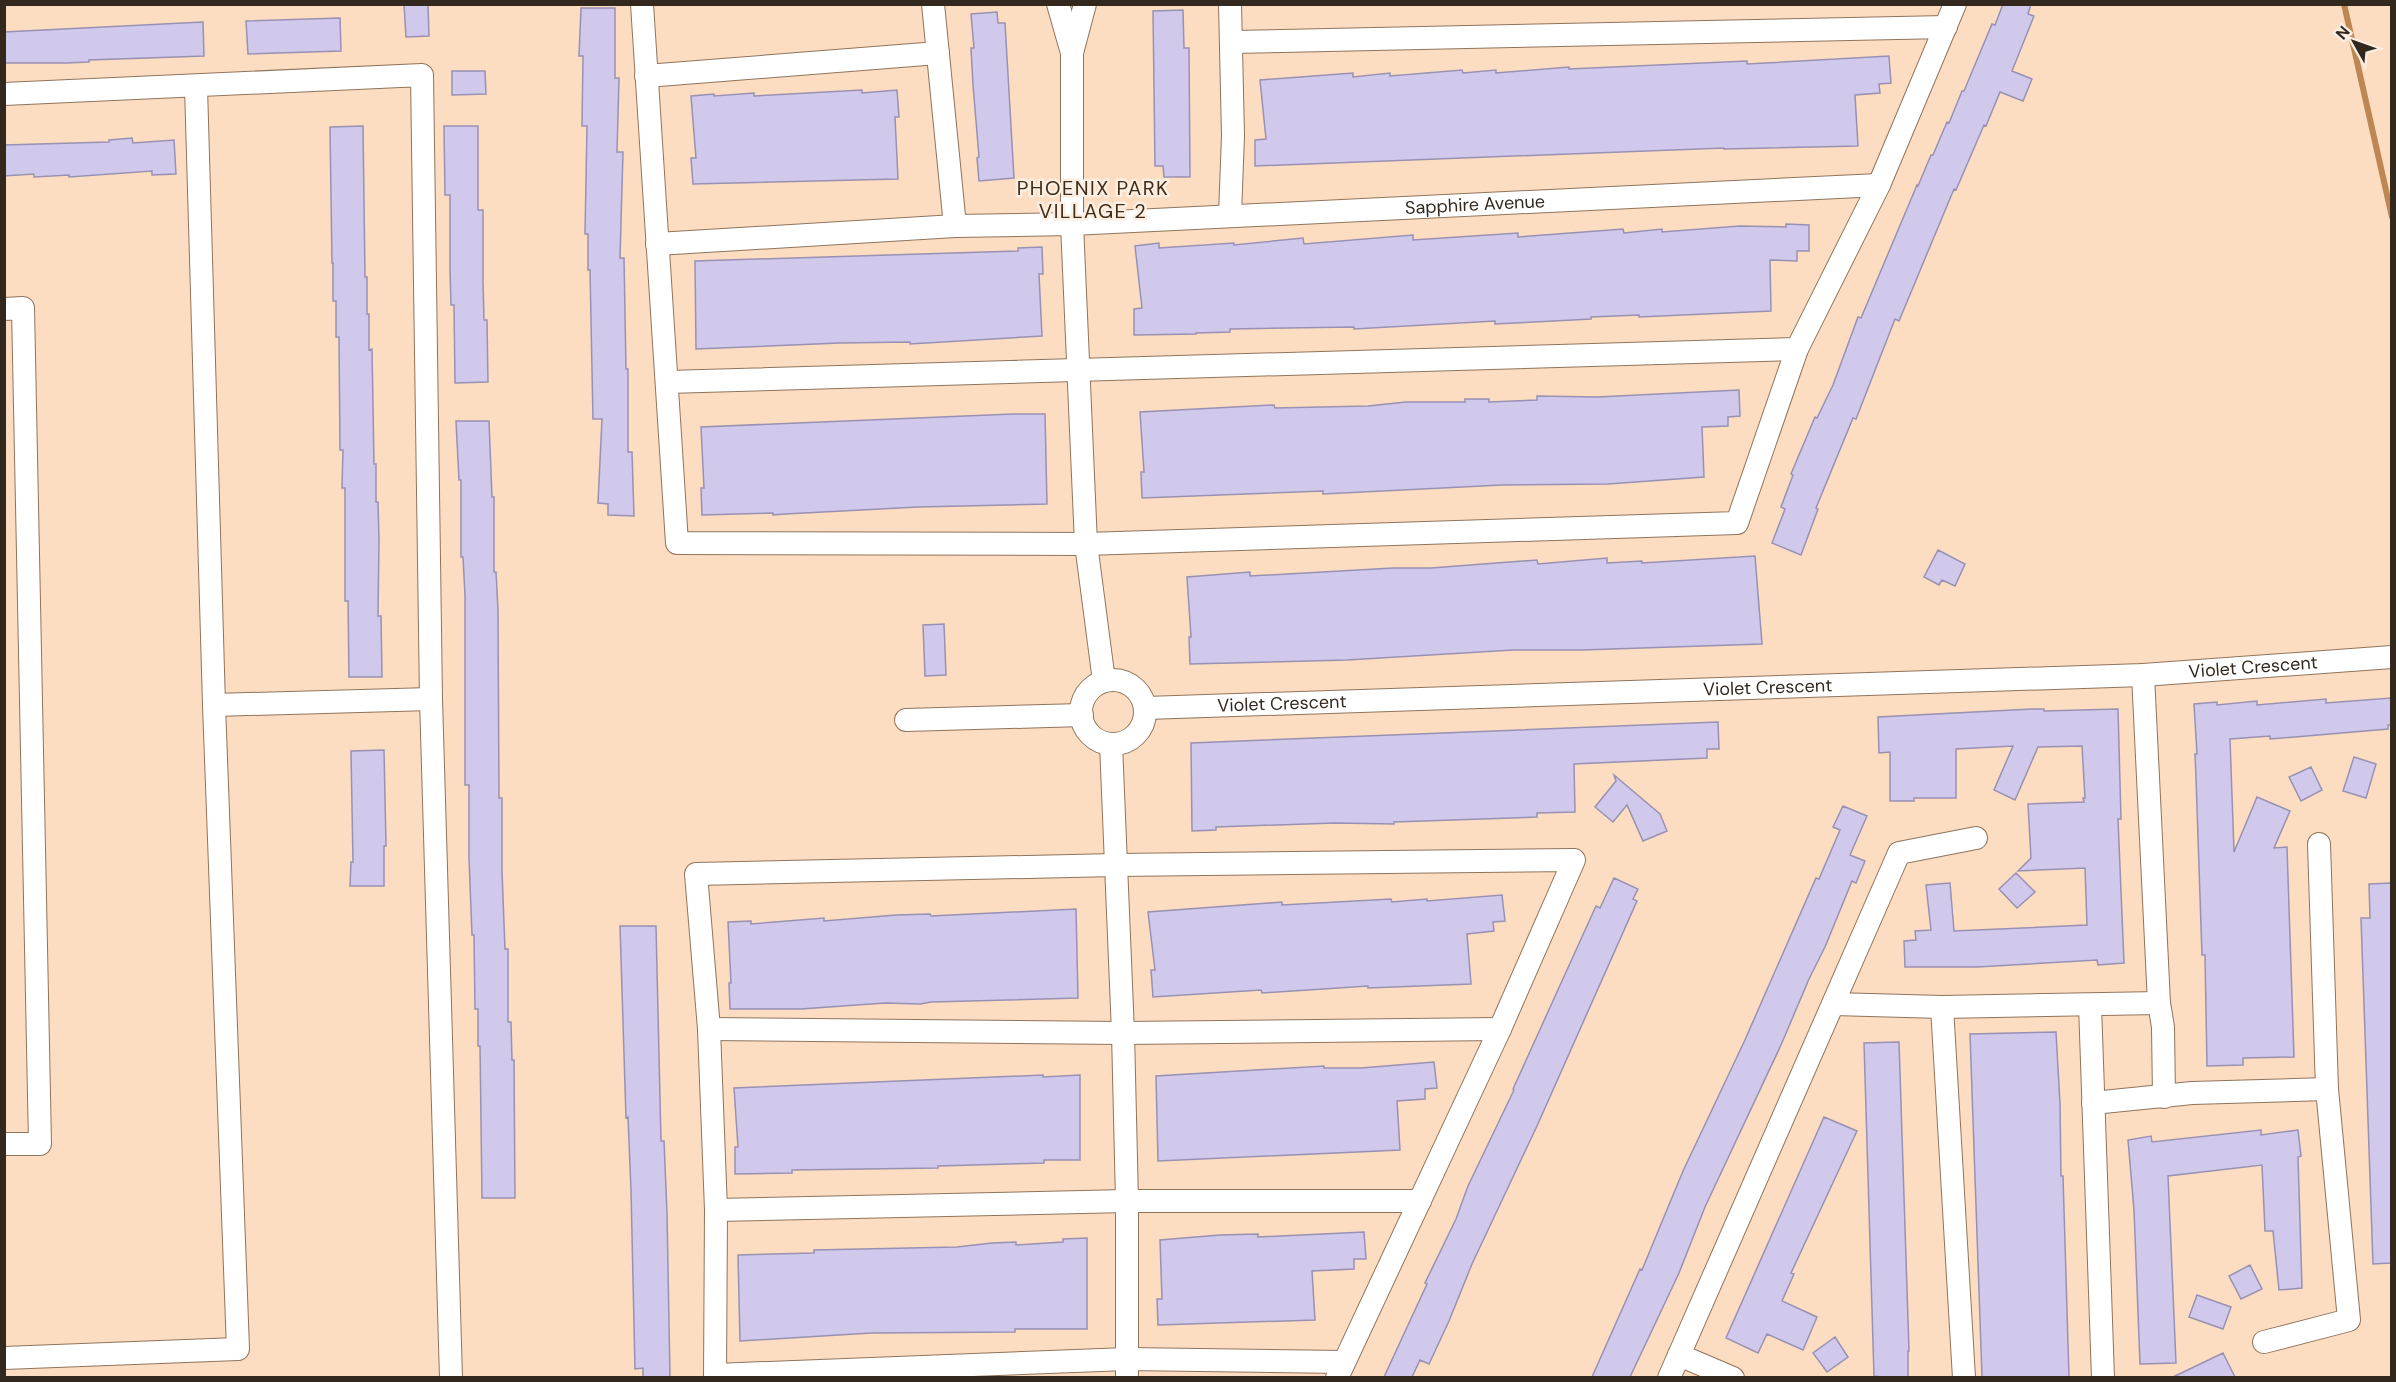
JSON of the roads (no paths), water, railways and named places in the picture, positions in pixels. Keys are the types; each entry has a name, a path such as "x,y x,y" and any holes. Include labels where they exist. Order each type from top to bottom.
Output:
{"street":[{"path":"642,4 677,543 1086,544 1737,523 1797,349 1879,185 1955,4"},
{"path":"933,4 955,226"},
{"path":"1058,4 1072,53"},
{"path":"1085,4 1072,53 1072,224 1086,544 1104,681"},
{"path":"1230,4 1233,136 1230,215"},
{"path":"1231,42 1946,27"},
{"path":"646,76 938,53"},
{"path":"4,94 422,75 431,699 451,1377"},
{"path":"4,1358 238,1349 214,705 196,87"},
{"name":"Sapphire Avenue","path":"657,244 955,226 1072,224 1879,185"},
{"path":"4,309 23,308 40,1144 4,1144"},
{"path":"667,382 1797,349"},
{"name":"Violet Crescent","path":"1146,708 2142,675 2391,657"},
{"path":"2142,675 2159,1003 2163,1027 2164,1097"},
{"path":"1115,679 1126,682 1136,689 1146,708 1144,719 1132,737 1122,742 1111,744 1101,741 1091,735 1084,726 1082,704 1087,694 1104,681 1115,679"},
{"path":"214,705 431,699"},
{"path":"906,720 1082,715"},
{"path":"1111,744 1123,1033 1127,1201 1127,1368"},
{"path":"1669,1377 1899,853 1976,837"},
{"path":"2264,1342 2349,1320 2327,1089 2319,844"},
{"path":"1575,860 1500,1029 1339,1370 1127,1368 715,1376 716,1210 709,1029 696,874 1116,865 1575,860"},
{"path":"1833,1004 1942,1006 2159,1003"},
{"path":"2090,1005 2103,1377"},
{"path":"1942,1006 1964,1377"},
{"path":"709,1029 1123,1033 1500,1029"},
{"path":"2093,1103 2192,1094 2327,1089"},
{"path":"716,1210 1127,1201 1420,1201"},
{"path":"1679,1355 1733,1377"}],"waterway":[{"path":"2344,4 2392,217"}],"district":[{"name":"PHOENIX PARK VILLAGE 2","path":"1093,200"}]}
